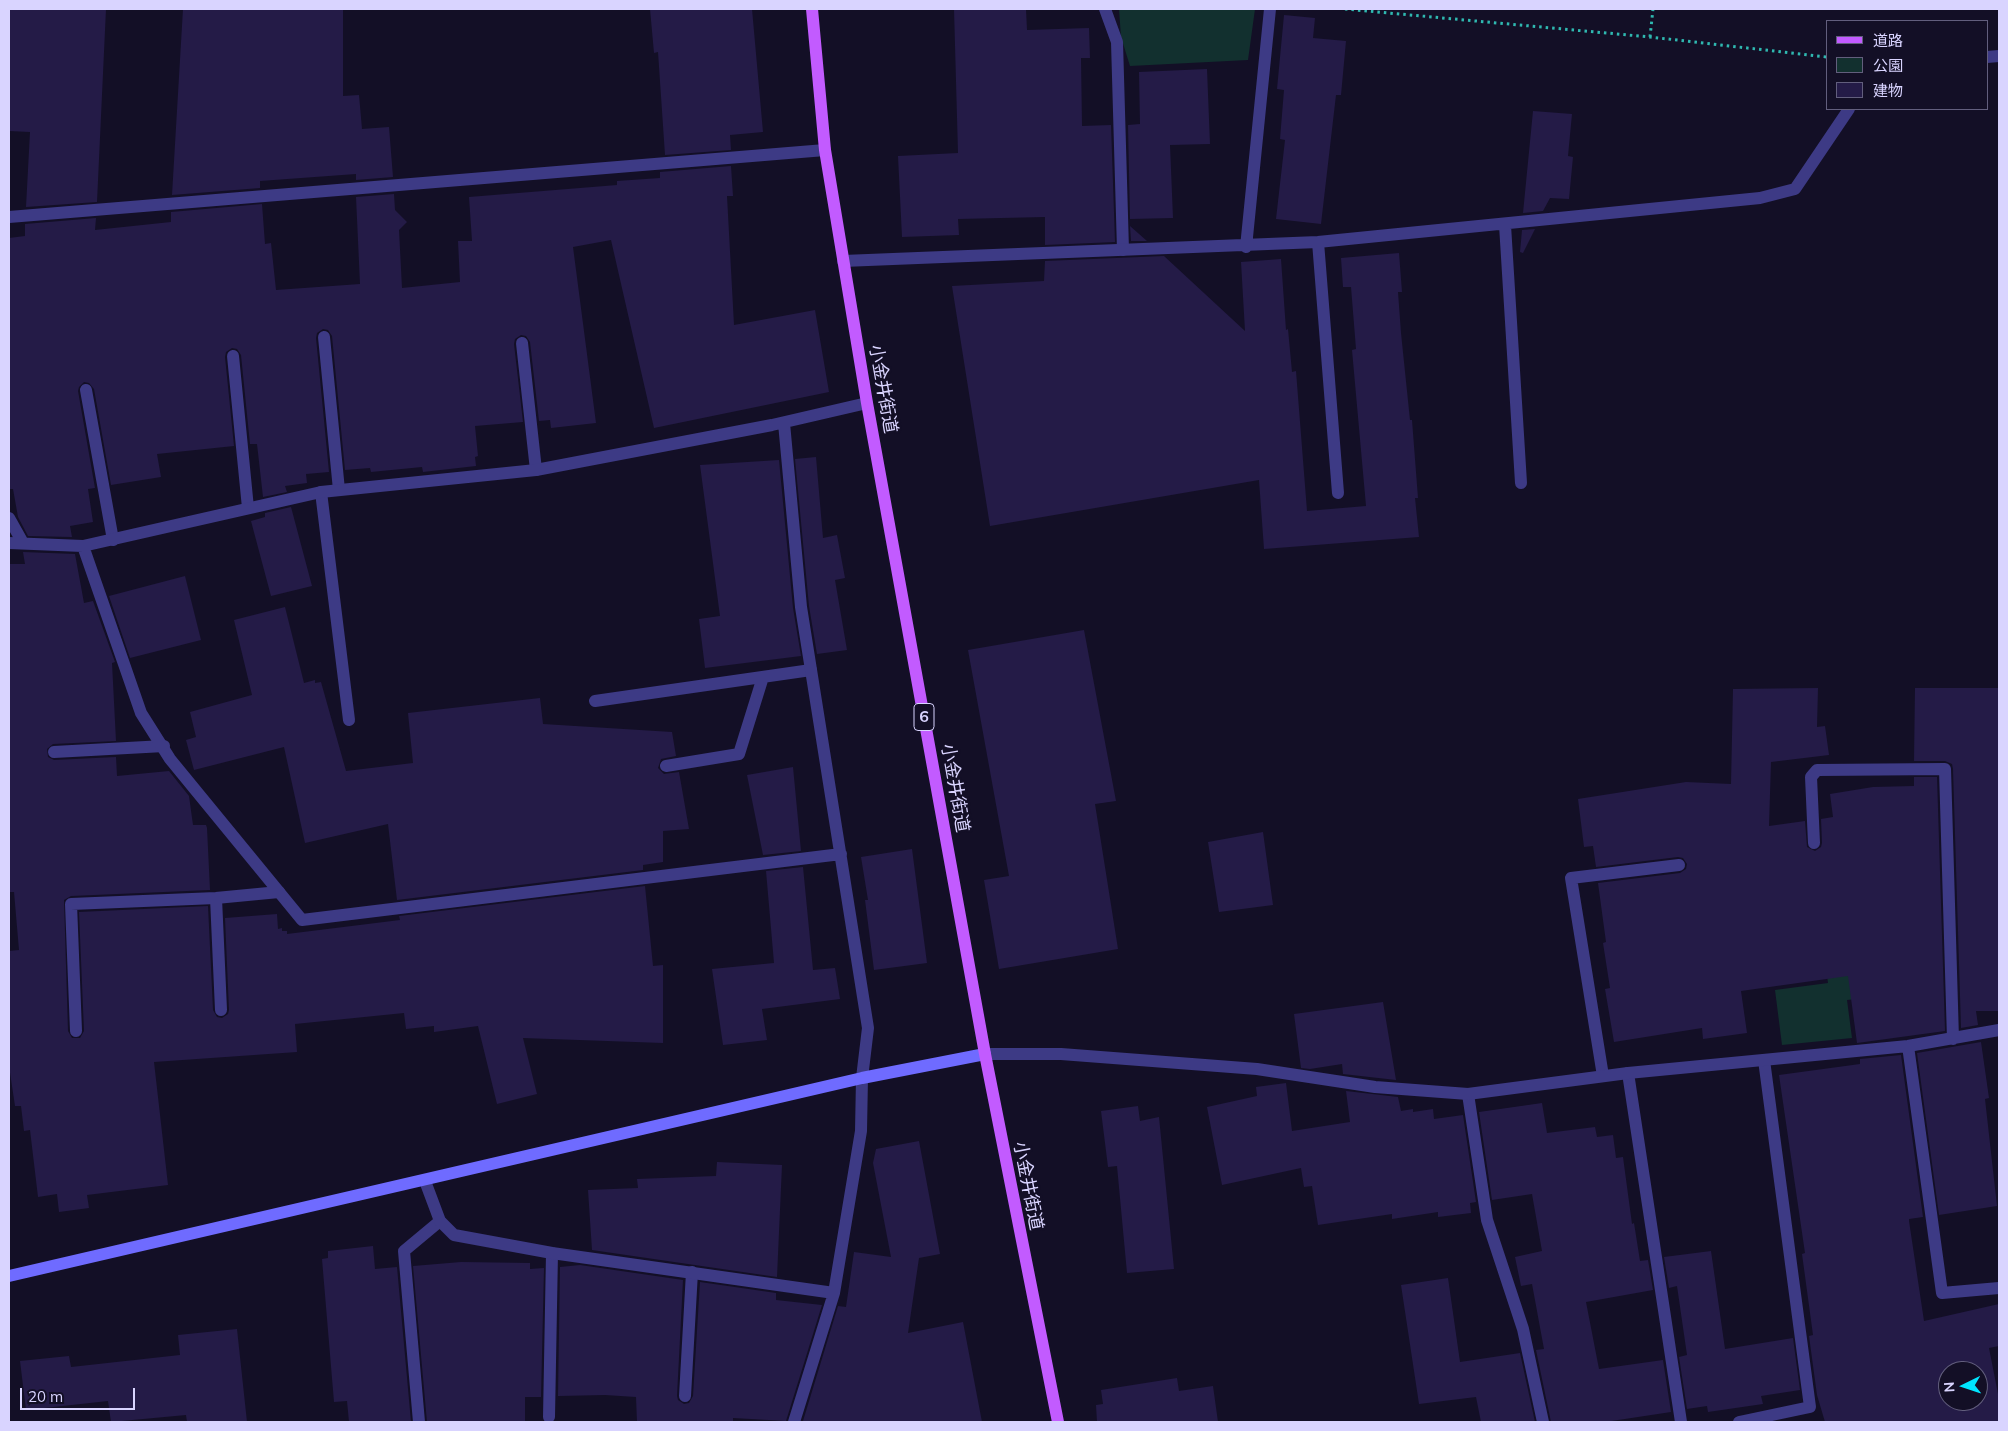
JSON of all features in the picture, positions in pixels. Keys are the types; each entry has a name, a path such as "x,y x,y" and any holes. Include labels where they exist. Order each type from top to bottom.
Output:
{"main road":[{"name":"小金井街道","path":"812,9 825,150 867,403 985,1054 1058,1422"}],"street":[{"path":"1105,9 1116,42 1123,250"},
{"path":"1246,246 1270,9"},
{"path":"843,261 1318,242 1505,225 1760,198 1795,189 1849,110"},
{"path":"9,217 825,150"},
{"path":"1505,225 1521,483"},
{"path":"1318,242 1338,493"},
{"path":"324,337 338,490"},
{"path":"522,343 536,470"},
{"path":"233,356 248,508"},
{"path":"86,390 113,540"},
{"path":"9,543 83,546 321,492 536,470 784,423 867,403"},
{"path":"784,423 800,607 868,1028 862,1078 861,1131 834,1293 794,1422"},
{"path":"321,492 349,720"},
{"path":"9,518 23,543"},
{"path":"83,546 141,713 164,746 170,759 302,920 841,854"},
{"path":"595,701 811,670"},
{"path":"666,766 740,754 763,677"},
{"path":"54,752 164,746"},
{"path":"1814,843 1811,777 1817,770 1944,769 1953,1039"},
{"path":"1603,1076 1571,878 1679,865"},
{"path":"76,1031 71,904 216,898 279,892"},
{"path":"216,898 221,1010"},
{"path":"9,1276 425,1181 862,1078 985,1054 1061,1054 1257,1069 1375,1087 1468,1094 1628,1073 1908,1046 1999,1030"},
{"path":"1908,1046 1942,1293 1999,1288"},
{"path":"1738,1422 1810,1407 1764,1060"},
{"path":"1628,1073 1681,1422"},
{"path":"1468,1094 1487,1220 1523,1328 1543,1422"},
{"path":"425,1181 440,1221 454,1235 552,1253 834,1293"},
{"path":"419,1422 404,1251 440,1221"},
{"path":"549,1417 552,1253"},
{"path":"685,1396 692,1272"}],"path":[{"path":"1345,9 1650,37 1826,57"},
{"path":"1650,37 1653,9"}],"green space":[{"path":"1119,9 1255,9 1248,60 1130,66 1121,37"},
{"path":"1816,890 1876,997 1847,1000 1852,1038 1782,1045 1775,990 1828,983"}],"building":[{"path":"9,9 106,9 97,202 26,207 30,132 9,131"},
{"path":"183,9 343,9 343,96 359,95 362,129 389,127 393,177 356,180 356,174 260,181 260,188 172,195"},
{"path":"650,9 752,9 763,132 730,135 731,150 665,155 658,52 654,53"},
{"path":"954,9 1026,9 1027,30 1089,28 1090,58 1081,58 1082,126 1111,125 1115,242 1045,245 1045,217 958,219 959,235 902,237 898,156 958,153"},
{"path":"1284,15 1315,18 1313,38 1346,41 1341,95 1336,95 1321,224 1276,219 1285,140 1280,139 1284,90 1277,89"},
{"path":"1207,69 1210,144 1170,145 1173,218 1130,219 1128,125 1140,124 1139,72"},
{"path":"1533,111 1572,114 1568,156 1573,157 1569,199 1550,198 1543,211 1523,213"},
{"path":"731,166 733,196 727,196 734,325 815,310 829,392 654,428 611,240 573,247 596,423 551,428 550,420 539,421 530,342 526,336 521,335 515,339 514,344 523,422 475,426 478,456 475,457 476,466 423,472 422,467 371,472 370,468 345,470 332,336 328,330 323,329 317,333 316,338 329,472 306,474 307,483 285,486 287,492 263,497 257,444 250,444 241,355 237,349 232,348 226,352 225,357 234,446 157,454 161,477 111,485 94,389 89,383 84,382 78,391 95,488 88,489 93,522 70,526 72,537 28,536 18,517 13,489 9,489 9,238 25,236 25,224 96,218 95,230 171,222 171,212 262,204 265,244 271,243 276,290 360,284 356,197 394,194 395,210 407,222 399,230 402,288 460,282 458,241 472,241 469,197 617,185 617,181 660,178 660,172"},
{"path":"1130,226 1147,241 1131,241"},
{"path":"1535,229 1523,253 1520,252 1522,230"},
{"path":"1399,253 1402,292 1398,292 1410,420 1412,420 1418,498 1415,498 1419,537 1264,549 1259,480 990,526 952,286 1044,281 1045,261 1164,256 1245,331 1241,262 1281,259 1286,330 1288,329 1292,372 1296,371 1307,511 1366,506 1352,350 1356,349 1351,287 1343,287 1341,258"},
{"path":"816,457 823,538 837,535 845,578 835,580 847,650 817,654 809,606 795,459"},
{"path":"779,460 793,608 801,656 705,668 699,619 720,616 700,465"},
{"path":"291,507 312,586 271,596 251,521 265,517 265,513"},
{"path":"23,552 75,554 84,603 93,601 115,662 112,663 116,741 53,744 47,749 48,757 54,760 116,757 117,776 169,771 189,796 193,825 206,825 207,828 210,890 71,896 64,900 68,1031 72,1038 80,1038 84,1031 79,912 208,906 213,1010 217,1017 222,1018 228,1014 229,1010 225,918 277,914 278,929 282,928 282,931 287,931 287,934 400,920 399,916 645,886 653,966 663,965 663,1043 523,1038 537,1094 497,1104 478,1026 434,1032 434,1026 406,1029 404,1013 295,1024 297,1052 154,1062 168,1185 87,1195 89,1208 59,1212 57,1194 38,1197 30,1130 24,1131 21,1106 15,1106 9,1066 9,951 19,950 14,892 9,892 9,564 25,564"},
{"path":"185,576 201,640 130,658 109,596"},
{"path":"285,607 304,683 315,680 315,683 321,682 346,771 413,763 408,713 540,698 543,724 672,732 676,756 661,759 658,768 664,774 679,772 689,829 663,831 663,862 643,865 643,870 397,900 388,824 305,843 284,747 194,770 186,740 196,737 190,712 252,695 234,620"},
{"path":"1084,630 1116,801 1095,804 1118,949 999,969 984,880 1009,876 968,650"},
{"path":"1818,688 1817,727 1825,726 1829,755 1771,762 1769,826 1805,821 1807,847 1815,851 1821,847 1822,843 1821,819 1833,817 1830,794 1873,787 1914,786 1914,777 1937,777 1945,1031 1857,1043 1848,976 1741,991 1747,1033 1703,1039 1702,1028 1614,1042 1605,989 1610,988 1603,943 1606,942 1598,883 1680,873 1686,869 1687,864 1683,858 1678,857 1596,867 1593,846 1584,847 1578,799 1686,782 1731,784 1733,689"},
{"path":"1915,688 1999,688 1999,1011 1976,1011 1978,1025 1961,1028 1953,769 1952,764 1945,761 1914,761"},
{"path":"793,767 801,851 763,855 747,775"},
{"path":"1263,832 1273,905 1219,912 1208,842"},
{"path":"912,849 927,963 874,970 865,900 868,900 861,857"},
{"path":"803,867 813,970 835,968 840,999 762,1009 767,1040 723,1045 712,969 774,963 766,871"},
{"path":"1383,1002 1396,1080 1343,1074 1342,1064 1310,1069 1301,1068 1294,1014"},
{"path":"1981,1042 1989,1098 1985,1099 1997,1206 1939,1215 1917,1053"},
{"path":"1901,1055 1923,1217 1909,1219 1909,1221 1924,1321 1999,1304 1999,1346 1989,1348 1999,1399 1999,1422 1825,1422 1817,1395 1809,1336 1813,1335 1802,1254 1805,1253 1779,1075 1860,1064 1860,1059"},
{"path":"1286,1083 1292,1131 1350,1122 1346,1091 1398,1097 1401,1111 1413,1109 1413,1112 1433,1109 1434,1119 1463,1115 1476,1202 1470,1203 1471,1213 1438,1217 1438,1212 1392,1219 1392,1214 1318,1225 1312,1186 1304,1187 1301,1168 1222,1185 1207,1107 1257,1096 1256,1087"},
{"path":"1542,1103 1547,1133 1595,1127 1597,1137 1613,1135 1616,1158 1623,1157 1632,1224 1634,1223 1640,1261 1648,1260 1653,1290 1586,1302 1599,1369 1663,1360 1671,1412 1605,1422 1551,1422 1536,1350 1544,1349 1532,1284 1521,1286 1515,1257 1542,1251 1532,1194 1492,1200 1479,1112"},
{"path":"1138,1106 1140,1121 1159,1117 1174,1269 1127,1273 1117,1166 1108,1167 1101,1111"},
{"path":"919,1141 940,1254 919,1258 908,1333 963,1322 982,1422 803,1421 838,1306 846,1307 854,1252 891,1257 873,1163 876,1149"},
{"path":"717,1162 782,1165 777,1277 592,1250 588,1190 638,1188 637,1179 716,1176"},
{"path":"373,1246 375,1269 397,1267 411,1422 349,1422 347,1401 334,1402 322,1259 328,1258 328,1251"},
{"path":"1711,1251 1725,1349 1793,1338 1800,1390 1761,1396 1763,1404 1708,1412 1707,1406 1687,1409 1679,1357 1687,1355 1677,1286 1669,1288 1664,1257"},
{"path":"461,1262 530,1263 530,1269 544,1268 541,1397 525,1397 525,1422 427,1422 413,1266"},
{"path":"580,1265 683,1280 677,1396 678,1400 684,1404 689,1403 693,1396 700,1282 776,1293 776,1300 822,1305 786,1421 733,1418 733,1422 637,1422 636,1397 605,1395 558,1396 560,1267"},
{"path":"1448,1278 1460,1362 1520,1353 1535,1422 1481,1422 1476,1397 1419,1404 1401,1285"},
{"path":"237,1329 247,1422 187,1422 186,1415 111,1422 108,1401 26,1410 20,1361 69,1356 71,1367 180,1355 178,1335"},
{"path":"1177,1378 1179,1391 1213,1386 1218,1422 1097,1422 1096,1405 1103,1404 1101,1390"}]}
